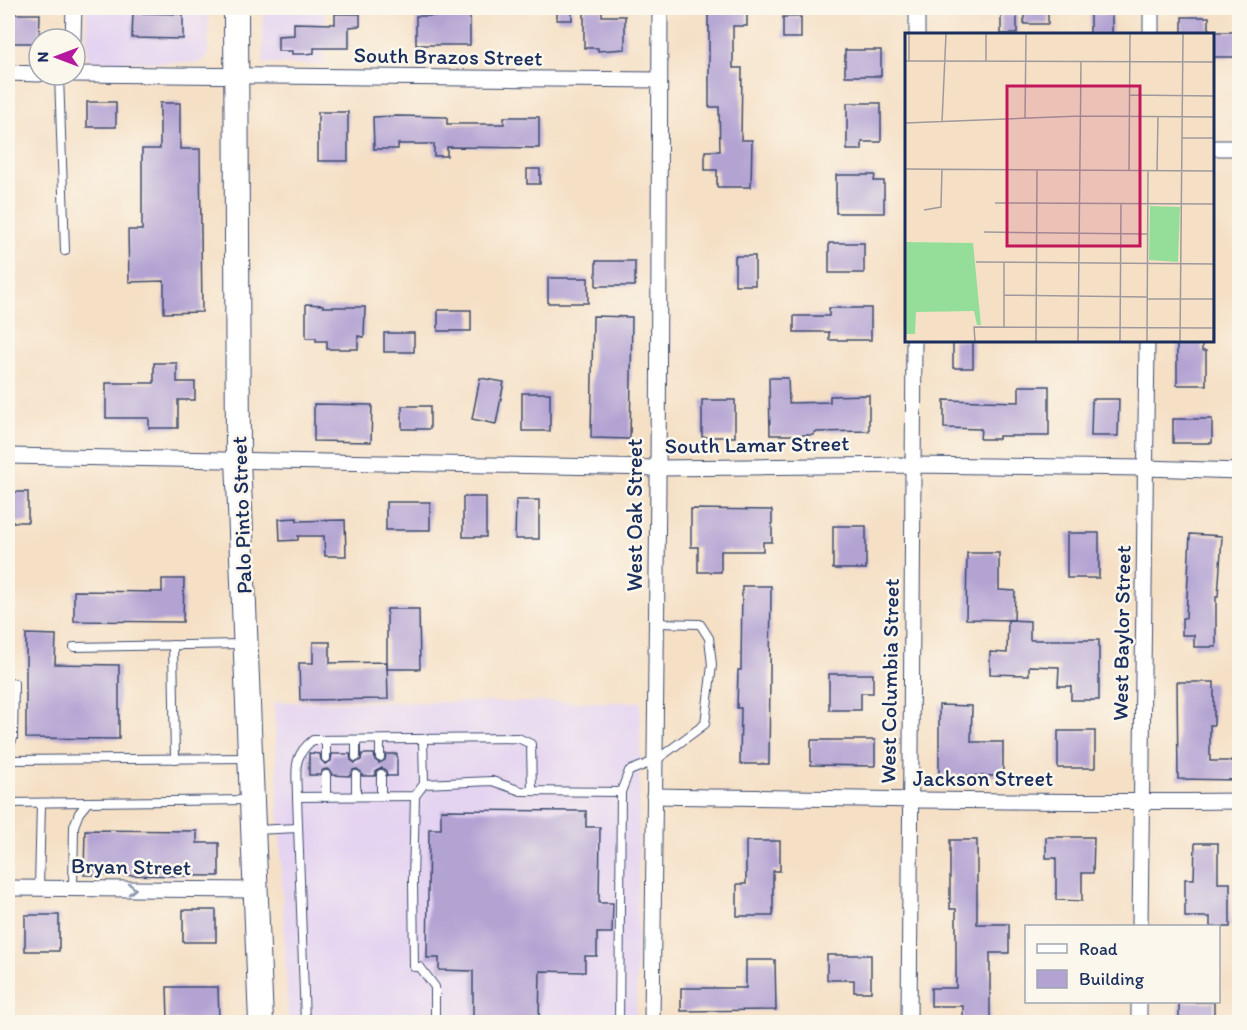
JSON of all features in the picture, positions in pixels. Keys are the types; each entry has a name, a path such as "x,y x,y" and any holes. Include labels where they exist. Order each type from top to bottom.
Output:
{"main road":[{"name":"Palo Pinto Street","path":"237,8 238,459 261,1023"}],"street":[{"path":"73,27 74,8"},
{"name":"West Oak Street","path":"651,1023 658,468 660,8"},
{"path":"917,8 917,33"},
{"path":"1150,33 1151,8"},
{"path":"8,74 27,74"},
{"name":"South Brazos Street","path":"87,74 659,81"},
{"path":"1214,148 1239,148"},
{"name":"West Columbia Street","path":"909,1023 914,342"},
{"name":"West Baylor Street","path":"1140,925 1147,342"},
{"name":"South Lamar Street","path":"8,456 658,468 913,465 1239,471"},
{"name":"Jackson Street","path":"654,796 1142,802 1239,801"},
{"name":"Bryan Street","path":"8,888 255,890"},
{"path":"1139,1003 1139,1023"}],"lane":[{"path":"59,87 65,251"},
{"path":"619,1023 621,792 628,771 655,761 705,724 712,665 709,638 700,624 655,623"},
{"path":"74,647 246,644"},
{"path":"173,645 175,759"},
{"path":"8,749 13,738 14,683"},
{"path":"305,1023 297,797 297,760 304,748 313,740 518,738 531,744 532,790"},
{"path":"423,739 424,784 415,796 414,966 420,967 435,987 435,1023"},
{"path":"326,740 326,758"},
{"path":"356,740 356,757"},
{"path":"380,740 380,757"},
{"path":"8,760 250,758"},
{"path":"381,774 381,796"},
{"path":"326,775 326,797"},
{"path":"356,775 356,796"},
{"path":"424,784 492,781 521,791 621,792"},
{"path":"297,797 415,796"},
{"path":"8,803 252,800"},
{"path":"73,888 74,826 79,813 88,802"},
{"path":"39,888 40,803"},
{"path":"253,830 298,828"}],"shaded area":[{"path":"86,8 209,8 208,54 205,59 197,63 93,61 88,59"},
{"path":"263,8 325,8 324,65 263,63"},
{"path":"274,702 641,702 636,1022 288,1022"}],"building":[{"path":"557,8 572,8 572,20 557,20"},
{"path":"708,8 747,8 747,26 733,26 733,68 742,68 741,140 752,140 751,187 717,187 717,170 705,170 705,151 720,151 719,107 709,107"},
{"path":"1024,8 1048,8 1048,24 1024,24"},
{"path":"584,9 602,9 602,16 625,16 625,49 598,51 598,48 584,48"},
{"path":"133,13 183,14 183,39 132,38"},
{"path":"13,14 40,14 40,27 27,27 27,43 8,43 8,29 13,29"},
{"path":"335,14 360,14 360,26 349,27 349,48 314,48 314,53 305,54 278,51 278,36 294,35 294,23 335,24"},
{"path":"1090,14 1112,14 1112,33 1090,33"},
{"path":"1001,15 1017,15 1017,33 1001,33"},
{"path":"416,16 470,16 470,45 416,45"},
{"path":"783,17 801,17 801,38 783,38"},
{"path":"1182,17 1209,17 1209,33 1182,33"},
{"path":"1239,32 1239,57 1214,57 1214,33 1212,33"},
{"path":"845,50 881,50 881,76 845,76"},
{"path":"87,102 116,102 116,127 87,127"},
{"path":"160,103 180,103 180,149 200,149 202,312 164,313 164,281 129,282 128,230 142,230 142,149 160,149"},
{"path":"847,103 881,103 881,142 862,142 862,150 847,150"},
{"path":"318,112 348,112 348,161 318,161"},
{"path":"373,117 447,117 447,124 504,124 504,117 539,117 539,148 447,147 447,156 434,156 434,144 398,144 398,149 374,149"},
{"path":"527,169 540,169 540,184 527,184"},
{"path":"836,175 875,175 874,181 884,181 884,213 836,213"},
{"path":"829,243 864,243 864,273 829,273"},
{"path":"735,256 755,256 755,285 735,285"},
{"path":"596,261 635,261 635,286 596,286"},
{"path":"548,278 588,278 588,303 548,303"},
{"path":"306,304 323,305 323,307 365,307 364,337 358,336 358,349 327,349 327,341 306,338"},
{"path":"829,308 871,308 871,340 829,340 829,332 794,332 794,316 829,316"},
{"path":"438,310 471,310 471,331 438,331"},
{"path":"593,316 632,317 630,439 591,438"},
{"path":"384,333 414,333 414,352 384,352"},
{"path":"953,342 973,342 973,368 953,368"},
{"path":"1177,342 1202,342 1202,351 1206,351 1206,385 1177,385"},
{"path":"154,363 177,363 177,382 195,382 195,400 178,400 178,428 149,428 149,418 106,418 106,383 154,383"},
{"path":"480,378 504,382 496,424 472,419"},
{"path":"769,378 788,378 789,403 830,402 830,396 869,395 869,431 770,435"},
{"path":"1019,386 1049,386 1049,436 999,436 999,439 980,439 981,429 944,428 944,400 1019,402"},
{"path":"522,393 550,393 550,431 522,431"},
{"path":"1092,399 1119,399 1118,436 1091,436"},
{"path":"702,400 735,400 735,437 702,437"},
{"path":"314,404 372,405 371,442 314,441"},
{"path":"402,406 430,406 430,429 402,429"},
{"path":"1173,419 1212,419 1212,443 1173,443"},
{"path":"8,492 28,492 28,522 8,522"},
{"path":"463,497 486,497 486,537 463,537"},
{"path":"516,500 539,500 539,539 515,539"},
{"path":"386,502 430,502 430,530 386,530"},
{"path":"691,509 772,510 772,542 763,542 763,551 721,551 721,572 698,572 698,547 691,547"},
{"path":"297,518 297,521 345,520 346,556 325,556 324,536 298,536 298,540 280,541 279,519"},
{"path":"833,526 866,526 866,569 833,569"},
{"path":"1067,533 1099,533 1099,578 1067,578"},
{"path":"1190,534 1222,536 1218,597 1216,597 1216,647 1194,647 1194,635 1182,635 1182,618 1186,618"},
{"path":"967,553 999,553 999,590 1015,591 1014,620 966,619"},
{"path":"162,579 184,579 183,622 74,621 74,591 162,592"},
{"path":"742,586 771,586 769,764 740,764 741,708 737,708 738,670 741,670"},
{"path":"387,609 419,609 420,669 387,669"},
{"path":"1008,620 1030,621 1030,640 1099,640 1099,700 1071,700 1071,686 1058,686 1059,667 1029,666 1029,675 990,674 990,652 1007,653"},
{"path":"26,634 56,635 55,664 119,665 119,739 26,738"},
{"path":"313,642 330,642 330,663 387,662 388,699 300,700 299,663 313,663"},
{"path":"829,674 873,674 873,693 861,693 861,710 829,710"},
{"path":"1177,682 1214,682 1214,725 1210,725 1210,761 1239,761 1239,780 1178,779"},
{"path":"939,705 972,706 971,742 1003,742 1003,776 939,775"},
{"path":"1058,731 1095,731 1095,768 1058,768"},
{"path":"811,740 875,740 875,766 811,765"},
{"path":"309,753 320,754 325,764 331,761 332,754 350,754 351,760 355,763 361,760 362,754 374,754 375,760 379,763 385,760 386,754 397,754 397,776 387,776 386,771 382,768 376,771 375,776 362,776 357,769 353,770 350,776 332,775 327,769 323,770 320,775 309,775"},
{"path":"441,810 586,811 586,827 600,827 599,903 613,903 612,933 597,933 597,956 585,956 585,972 540,971 539,1023 473,1023 473,971 439,970 439,958 427,958 429,829 441,829"},
{"path":"85,830 197,831 197,843 219,843 219,876 84,875"},
{"path":"1046,837 1094,837 1093,873 1082,873 1082,901 1056,900 1056,858 1046,858"},
{"path":"950,840 977,840 977,924 1009,924 1009,953 990,953 990,1019 963,1019 963,1006 931,1006 931,988 956,988 956,909 950,909"},
{"path":"746,841 780,841 780,871 773,871 773,916 737,916 737,884 746,884"},
{"path":"1195,843 1218,843 1218,883 1230,883 1230,927 1210,925 1210,917 1185,917 1185,879 1194,879"},
{"path":"183,910 216,910 216,942 183,942"},
{"path":"25,915 59,915 59,951 25,951"},
{"path":"827,955 871,955 871,992 854,992 854,980 827,980"},
{"path":"746,960 775,960 776,1010 681,1011 681,988 746,988"},
{"path":"167,987 218,987 219,1020 168,1020"},
{"path":"1179,1003 1214,1003 1214,1023 1179,1023"}]}
